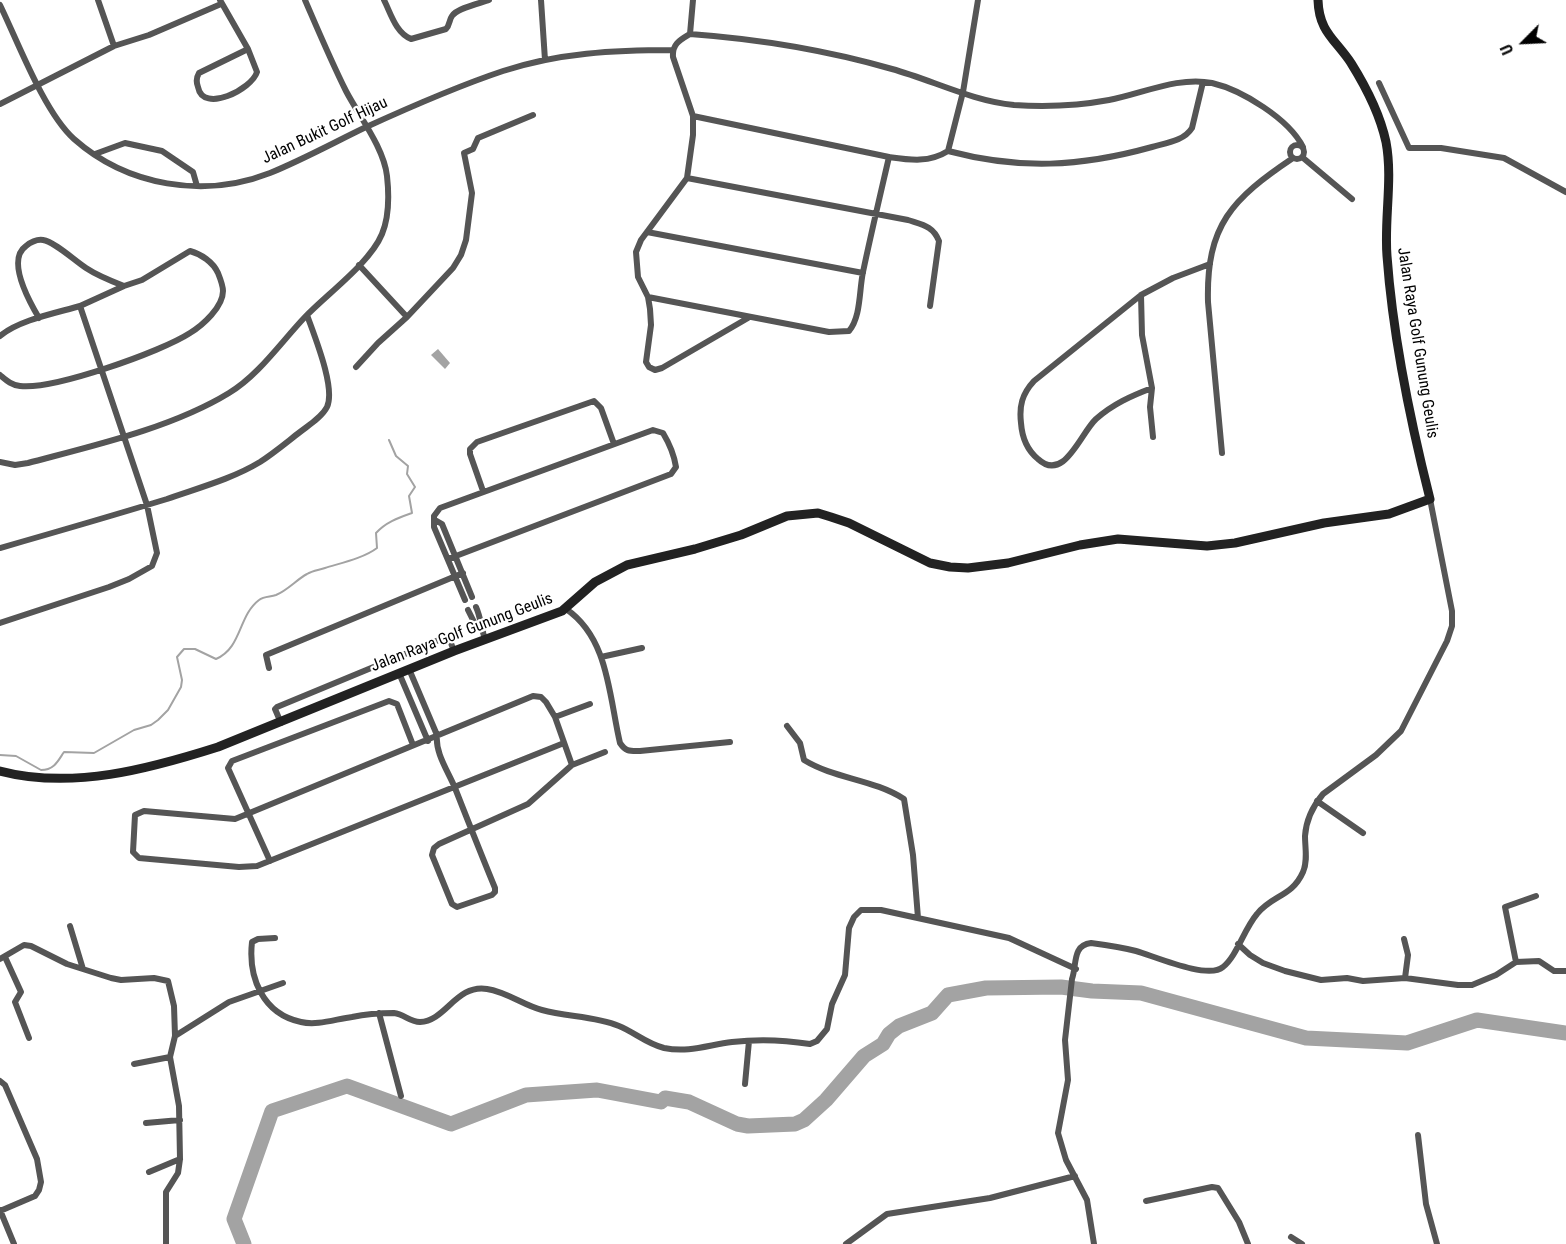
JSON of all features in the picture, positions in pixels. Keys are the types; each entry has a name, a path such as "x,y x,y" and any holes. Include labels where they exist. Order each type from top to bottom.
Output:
{"main road":[{"name":"Jalan Raya Golf Gunung Geulis","path":"0,771 23,777 65,779 123,771 183,758 218,747 454,651 484,635 566,609 595,582 627,565 695,549 741,535 787,516 819,513 849,523 930,562 950,567 968,568 1008,563 1101,540 1119,539 1207,546 1235,543 1324,523 1389,514 1430,499 1408,408 1391,292 1386,236 1388,162 1386,142 1367,91 1349,60 1328,36 1322,23 1318,0"}],"street":[{"path":"98,0 114,46"},
{"path":"0,462 15,465 28,463 123,436 188,413 229,393 248,380 307,315 374,249 382,234 388,197 387,174 378,150 345,89 305,0"},
{"path":"384,0 402,33 411,39 446,29 457,11 489,0"},
{"path":"542,0 545,60"},
{"path":"690,34 693,0"},
{"path":"948,151 963,92 978,0"},
{"path":"0,104 114,46 149,35 220,2 248,49 257,72 250,83 232,93 216,99 201,95 198,89 199,74 248,49"},
{"name":"Jalan Bukit Golf Hijau","path":"0,5 38,85 62,125 73,138 95,154 137,176 165,184 213,186 268,173 454,88 503,71 564,55 626,50 673,50"},
{"path":"748,318 662,368 655,370 646,362 651,326 648,297 638,277 636,252 647,232 687,178 693,135 693,116 673,57 673,50 678,40 690,34 751,40 843,56 1000,103 1053,106 1110,100 1175,84 1203,82 1230,90 1264,108 1287,126 1300,141 1304,154 1302,157"},
{"path":"693,116 889,157 919,161 938,157 948,151 1004,162 1059,165 1093,161 1143,150 1173,141 1189,133 1203,82"},
{"path":"1379,83 1409,148 1441,148 1504,158 1566,192"},
{"path":"356,367 378,343 407,318 453,268 464,249 472,193 464,153 473,149 478,138 533,115"},
{"path":"95,154 125,143 162,151 194,172 197,186"},
{"path":"1293,158 1291,148 1296,145 1302,147"},
{"path":"648,297 829,332 849,331 856,317 862,273 889,157"},
{"path":"1222,453 1207,281 1216,234 1233,207 1254,185 1293,158 1302,157"},
{"path":"1302,157 1352,199"},
{"path":"687,178 908,220 935,231 939,241 930,306"},
{"path":"647,232 862,273"},
{"path":"39,318 24,287 17,262 22,249 32,242 38,240 50,242 88,270 124,286"},
{"path":"0,336 15,327 80,306 142,280 190,251 198,253 217,271 224,290 213,313 190,334 155,350 56,382 19,386 6,381 0,375"},
{"path":"1152,388 1116,404 1094,421 1068,458 1057,466 1050,467 1042,463 1032,454 1024,441 1020,403 1025,391 1034,381 1141,295 1173,278 1210,264"},
{"path":"359,265 407,318"},
{"path":"1141,295 1142,335 1152,388 1150,407 1153,437"},
{"path":"0,623 109,587 152,566 157,553 147,505 80,306"},
{"path":"0,548 147,505 226,478 260,462 307,427 326,409 330,390 307,315"},
{"path":"483,491 470,454 470,449 477,442 594,401 602,408 614,444"},
{"path":"448,559 564,513 655,481 675,471 674,456 663,433 653,430 440,508 434,516 434,527 465,600"},
{"path":"1094,1244 1087,1200 1061,1149 1058,1133 1068,1080 1065,1040 1072,979 1076,969 1076,954 1085,943 1134,951 1183,966 1211,971 1223,968 1258,911 1291,890 1298,882 1305,868 1305,834 1317,801 1323,794 1376,755 1401,731 1447,641 1452,626 1452,611 1430,499"},
{"path":"435,520 442,524 472,597"},
{"path":"269,668 266,655 463,573"},
{"path":"476,607 483,622 484,635"},
{"path":"566,609 586,626 595,640 601,657 620,743 628,751 730,742"},
{"path":"468,610 476,626 484,635"},
{"path":"280,723 275,709 277,707 356,674 446,637 449,638 454,651"},
{"path":"601,657 642,648"},
{"path":"409,669 437,735 436,745 454,787 471,830 495,892 492,896 457,907 452,904 432,851 439,844 471,830 528,804 572,765 604,752"},
{"path":"368,670 374,683"},
{"path":"399,673 426,740 436,745"},
{"path":"356,674 362,688"},
{"path":"564,743 257,866 239,867 139,858 133,852 135,815 141,811 231,820 533,696 541,697 555,717 572,765"},
{"path":"270,861 228,768 232,761 389,701 397,704 413,745"},
{"path":"555,717 590,704"},
{"path":"787,726 800,743 804,760 874,784 904,799 913,855 918,918"},
{"path":"1317,801 1363,833"},
{"path":"1516,962 1505,908 1536,896"},
{"path":"275,938 257,939 252,942 252,964 259,991 265,1001 275,1010 301,1022 319,1022 379,1013 400,1014 412,1021 426,1021 435,1017 457,997 466,992 485,988 504,993 528,1006 544,1011 619,1026 662,1047 689,1051 733,1042 810,1044 817,1041 827,1029 832,1004 845,975 849,928 854,917 861,910 881,910 955,924 1009,938 1076,969"},
{"path":"70,926 83,969"},
{"path":"1404,939 1408,955 1405,978"},
{"path":"1238,944 1263,963 1306,978 1321,980 1347,978 1363,981 1405,978 1472,985 1496,975 1516,962 1539,961 1554,970 1566,971"},
{"path":"29,1038 15,1002 21,992 3,958 24,945 31,946 60,961 121,980 154,978 168,981 174,1006 175,1036 170,1057 180,1120 180,1159 178,1173 166,1192 166,1244"},
{"path":"175,1036 229,1002 283,983"},
{"path":"379,1013 401,1096"},
{"path":"745,1084 749,1041"},
{"path":"134,1064 170,1057"},
{"path":"0,1081 5,1085 37,1159 41,1182 34,1196 0,1211 14,1244"},
{"path":"146,1123 180,1120"},
{"path":"1418,1135 1426,1204 1437,1244"},
{"path":"149,1172 180,1159"},
{"path":"846,1244 887,1214 990,1198 1075,1176"},
{"path":"1146,1201 1215,1187 1220,1191 1239,1222 1248,1244"},
{"path":"1291,1237 1302,1244"}],"shaded area":[{"path":"438,349 450,363 445,369 431,355"}],"waterway":[{"path":"0,755 16,756 41,770 46,770 56,764 64,752 94,753 134,730 151,725 168,710 181,687 182,680 177,657 184,649 195,649 216,659 231,647 247,614 259,600 280,593 309,573 359,557 377,548 376,533 388,523 412,513 409,496 415,487 407,474 408,466 396,456 389,440"},
{"path":"244,1244 234,1219 272,1111 347,1086 451,1124 526,1095 597,1090 661,1102 665,1098 689,1102 737,1124 748,1126 795,1124 804,1120 826,1100 864,1056 883,1044 889,1034 899,1026 932,1013 948,995 986,988 1061,987 1141,993 1306,1038 1407,1043 1477,1020 1566,1033"}]}
